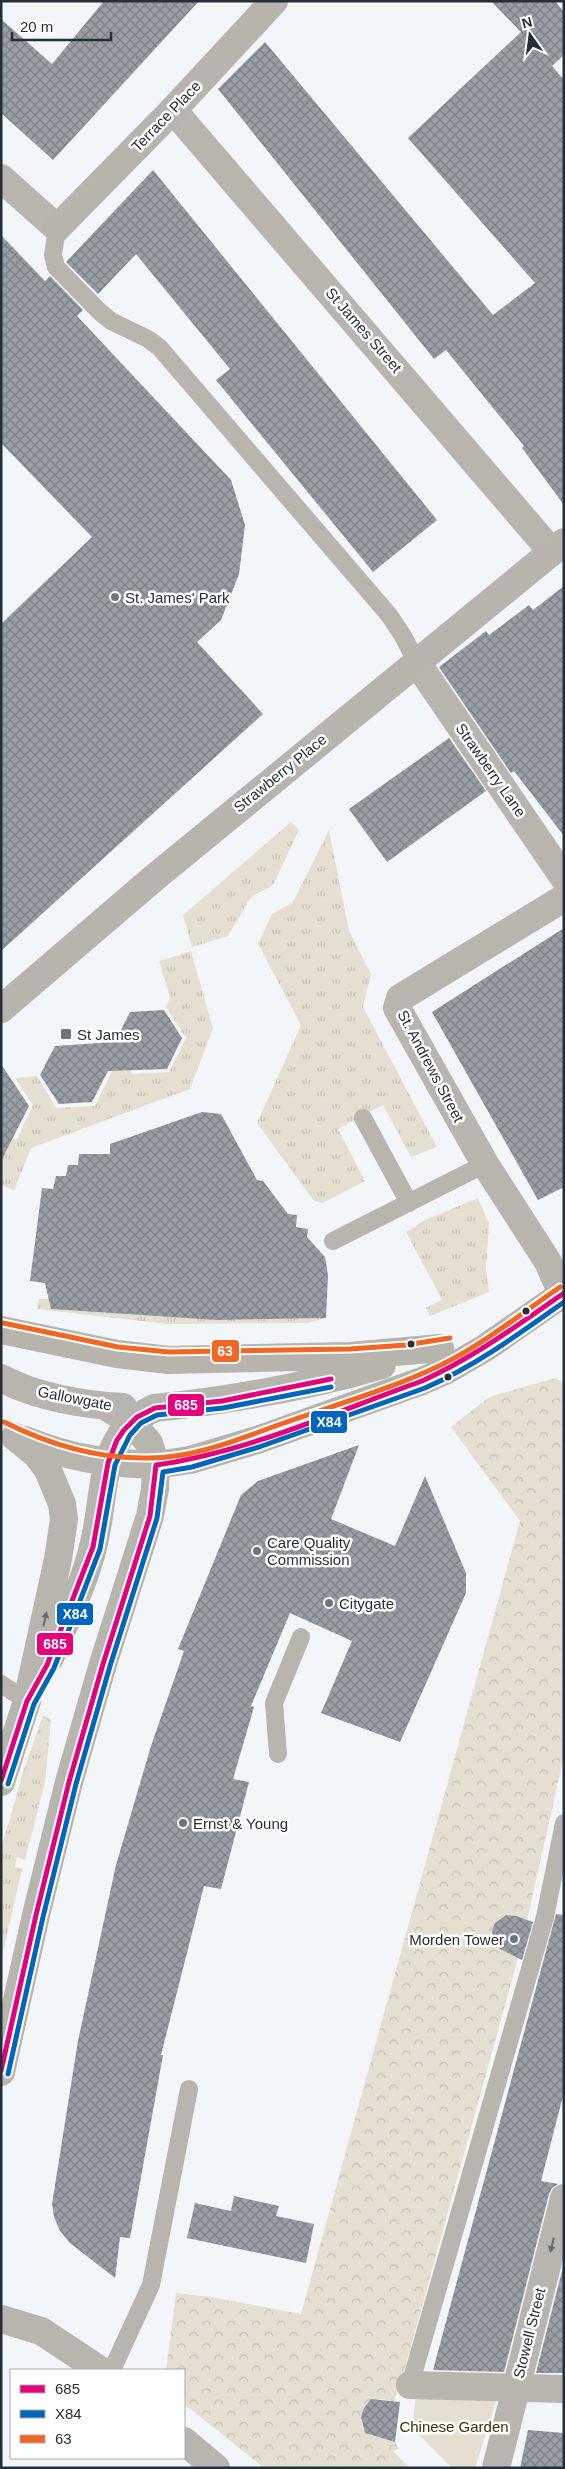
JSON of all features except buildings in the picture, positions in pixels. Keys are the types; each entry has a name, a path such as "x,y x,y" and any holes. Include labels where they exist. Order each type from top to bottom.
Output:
{"main road":[{"name":"Terrace Place","path":"57,228 173,110 274,1"},
{"name":"Strawberry Place","path":"1,1010 154,878 558,547"},
{"name":"Gallowgate","path":"1,1378 51,1396 105,1406 155,1408 222,1401 280,1391 341,1377 440,1348 491,1332 529,1315 563,1295"},
{"name":"Gallowgate","path":"8,1433 72,1457 108,1464 156,1465 190,1460 405,1388 447,1370 485,1348 529,1315"},
{"path":"1,1330 117,1354 169,1360 350,1356 440,1348"},
{"path":"1,2072 36,1915 69,1782 103,1664 150,1516 156,1465 149,1443 131,1422 105,1406"},
{"path":"27,1701 47,1664 94,1546 108,1464 117,1440 131,1422 155,1408"},
{"path":"1,1782 27,1701 58,1559 64,1519 59,1495 48,1470 37,1455 8,1433"}],"street":[{"name":"St James Street","path":"173,110 445,424 558,547"},
{"path":"1,178 57,228"},
{"name":"Strawberry Lane","path":"416,663 560,867"},
{"name":"St. Andrews Street","path":"563,1295 548,1262 485,1164 397,1008 400,998 564,898"},
{"name":"Stowell Street","path":"496,2468 564,2198"},
{"path":"1,2319 41,2331 98,2369"},
{"path":"410,2385 516,2386 564,2389"},
{"path":"185,2442 216,2468"}],"lane":[{"path":"57,228 53,256 56,267 100,312 159,347 390,615 416,663"},
{"path":"363,1118 409,1203"},
{"path":"332,1241 485,1164"},
{"path":"278,1754 274,1703 300,1638"},
{"path":"1,1684 27,1701"},
{"path":"410,2385 545,1917 564,1823"},
{"path":"112,2369 152,2285 189,2089"}],"green space":[{"path":"291,822 299,830 273,885 251,897 228,936 192,947 183,915"},
{"path":"329,830 349,931 371,974 363,1007 437,1147 411,1157 383,1105 338,1129 365,1181 323,1203 314,1201 257,1123 301,1025 258,944 272,914 293,902"},
{"path":"191,951 213,1028 190,1089 31,1148 14,1191 1,1184 1,1140 17,1139 33,1105 15,1078 37,1076 56,1108 95,1106 112,1071 94,1043 112,1042 132,1074 169,1072 186,1038 166,1007 170,997 159,961"},
{"path":"478,1198 489,1223 486,1268 489,1292 430,1316 426,1308 442,1300 406,1232 425,1220"},
{"path":"39,1299 49,1299 51,1309 216,1320 326,1318 308,1323 167,1324 37,1309"},
{"path":"556,1378 564,1383 564,1756 527,1920 506,1915 498,1921 493,1930 492,1934 495,1944 518,1958 403,2375 394,2401 380,2399 370,2401 362,2418 362,2425 367,2434 391,2441 395,2440 398,2449 393,2451 410,2468 264,2468 185,2405 185,2369 166,2369 176,2293 211,2297 301,2314 520,1521 451,1427 489,1397"},
{"path":"43,1715 51,1720 45,1782 25,1860 17,1857 15,1867 22,1869 1,1961 1,1849 24,1769"},
{"name":"Chinese Garden","path":"416,2393 498,2395 475,2468 452,2468 415,2431 413,2423"}],"transit line":[{"name":"63","path":"4,1422 57,1444 111,1456 149,1458 184,1455 201,1451 364,1396 424,1373 474,1347 560,1287"},
{"name":"685","path":"1,2071 36,1915 69,1782 103,1664 150,1516 156,1465 224,1451 257,1441 422,1381 477,1351 564,1293"},
{"name":"X84","path":"8,2074 43,1917 76,1784 110,1666 157,1518 163,1472 192,1467 259,1447 425,1388 479,1360 564,1302"},
{"name":"63","path":"3,1323 118,1347 169,1352 350,1349 406,1345 450,1338"},
{"name":"685","path":"1,1781 27,1701 47,1665 93,1547 108,1463 117,1440 124,1430 137,1417 155,1408 222,1401 331,1379"},
{"name":"X84","path":"8,1784 34,1704 54,1668 100,1549 115,1465 130,1435 141,1423 157,1415 223,1408 331,1387"}],"place":[{"name":"St. James' Park","path":"115,597"},
{"name":"St James","path":"66,1034"},
{"name":"Care Quality Commission","path":"257,1551"},
{"name":"Citygate","path":"329,1603"},
{"name":"Ernst & Young","path":"183,1823"},
{"name":"Morden Tower","path":"514,1939"}]}
